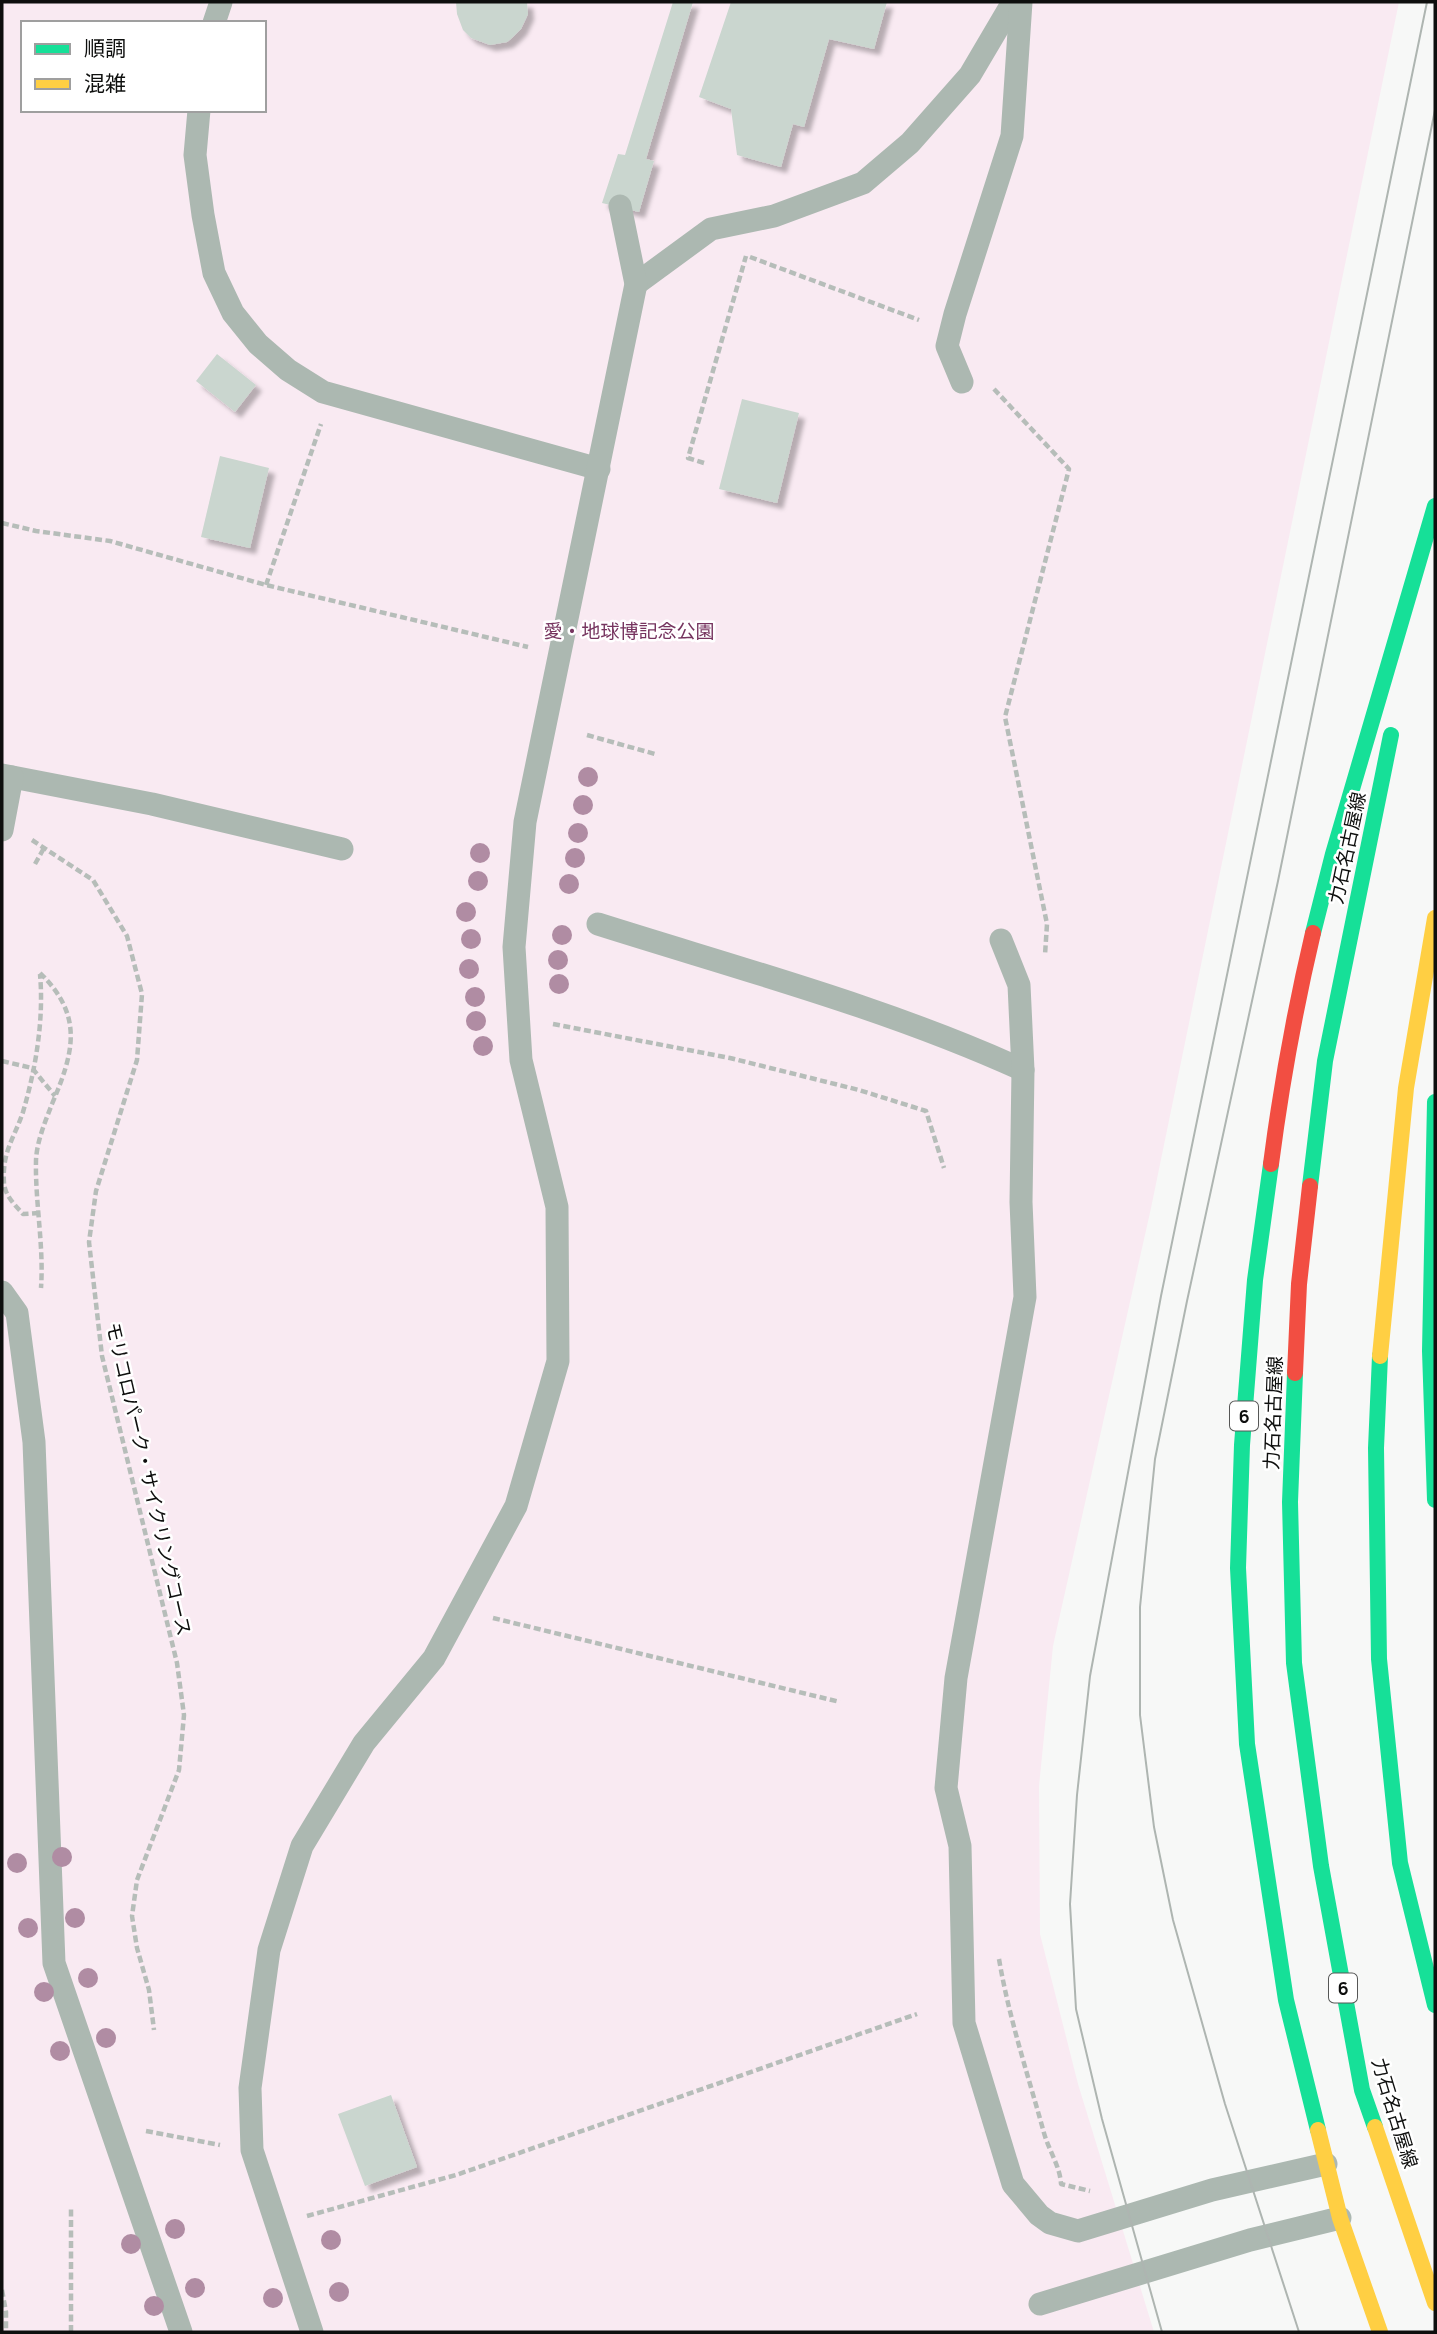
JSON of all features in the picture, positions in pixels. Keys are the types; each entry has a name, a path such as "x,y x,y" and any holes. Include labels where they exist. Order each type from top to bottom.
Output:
{"main road":[{"name":"6","path":"1380,2332 1340,2218 1286,2000 1247,1744 1238,1568 1242,1445 1255,1280 1278,1110 1304,971 1333,854 1435,506"},
{"path":"1408,655 1435,519"},
{"name":"力石名古屋線","path":"1394,723 1325,1061 1299,1284 1290,1502 1294,1663 1321,1866 1362,2090 1435,2303"},
{"path":"1435,918 1406,1088 1380,1356 1376,1448 1379,1658 1400,1863 1435,2005"},
{"path":"1435,1102 1429,1286 1435,1500"}],"lane":[{"path":"215,21 221,2"},
{"path":"636,284 711,229 774,216 863,183 910,143 970,75 1013,2"},
{"path":"962,382 947,346 1012,136 1021,2"},
{"path":"199,112 195,155 214,273 233,313 258,344 288,370 323,392 599,469"},
{"path":"312,2332 252,2150 250,2088 269,1950 302,1846 364,1743 434,1658 516,1506 558,1361 557,1207 521,1060 514,947 525,822 636,284 620,206"},
{"path":"2,830 7,776 152,804 342,849"},
{"path":"597,924 863,1008 967,1044 1023,1070"},
{"path":"1001,940 1019,985 1023,1070 1021,1202 1025,1297 956,1678 946,1788 960,1846 964,2023 1013,2184 1039,2215 1050,2223 1078,2231 1212,2190 1326,2164"},
{"path":"2,1292 17,1312 34,1442 54,1963 181,2332"},
{"path":"1040,2304 1250,2240 1340,2218"}],"path":[{"path":"704,463 688,458 746,256"},
{"path":"266,585 331,393"},
{"path":"2,523 36,531 110,541 266,585 560,654"},
{"path":"587,736 655,754"},
{"name":"モリコロパーク・サイクリングコース","path":"25,835 93,880 127,936 142,993 137,1060 96,1191 89,1242 102,1356 177,1663 184,1715 179,1770 136,1880 132,1916 137,1948 149,1990 154,2030"},
{"path":"35,864 44,848"},
{"path":"17,1312 41,1299 43,1258 36,1159 41,1130 67,1063 71,1038 70,1013 55,988 40,973 43,1005 33,1068 23,1113 5,1154 4,1186 9,1198 23,1214 39,1213"},
{"path":"518,1017 730,1058 859,1090 926,1111 944,1168"},
{"path":"2,1061 33,1068 55,1096"},
{"path":"460,1611 839,1702"},
{"path":"278,2226 456,2175 917,2014"},
{"path":"156,2133 210,2144"},
{"path":"71,2206 71,2332"},
{"path":"2,2290 6,2332"}],"green space":[{"name":"愛・地球博記念公園","path":"2,2 1399,2 1151,1208 1053,1646 1039,1786 1040,1934 1078,2084 1154,2332 2,2332"}],"building":[{"path":"456,2 527,2 528,14 521,29 507,42 490,45 471,38 463,30"},
{"path":"673,2 693,2 646,159 654,161 639,212 602,203 618,154 625,155"},
{"path":"731,2 887,2 874,49 829,39 804,127 793,124 781,167 737,155 731,109 699,97"},
{"path":"217,354 256,385 235,412 196,381"},
{"path":"742,399 799,413 777,503 719,489"},
{"path":"220,456 269,468 250,548 201,537"},
{"path":"391,2095 417,2167 365,2186 338,2114"}],"tram line":[{"path":"1162,2332 1102,2119 1076,2009 1070,1904 1077,1795 1090,1676 1161,1296 1427,2"},
{"path":"1299,2332 1225,2104 1173,1920 1154,1827 1140,1715 1140,1607 1155,1459 1278,881 1435,110"}],"traffic: fast":[{"path":"1313,933 1333,854 1435,506"},
{"path":"1310,1186 1325,1061 1391,735"},
{"path":"1435,1102 1430,1351 1435,1500"},
{"path":"1271,1164 1255,1280 1242,1445 1238,1568 1247,1744 1286,2000 1318,2130"},
{"path":"1380,1356 1376,1448 1379,1659 1400,1863 1435,2005"},
{"path":"1295,1373 1290,1502 1294,1663 1321,1866 1362,2090 1375,2127"}],"traffic: slow":[{"path":"1380,1356 1406,1088 1435,918"},
{"path":"1375,2127 1435,2303"},
{"path":"1318,2130 1340,2218 1380,2332"}],"traffic: jam":[{"path":"1271,1164 1289,1048 1313,933"},
{"path":"1295,1373 1299,1284 1310,1186"}]}
